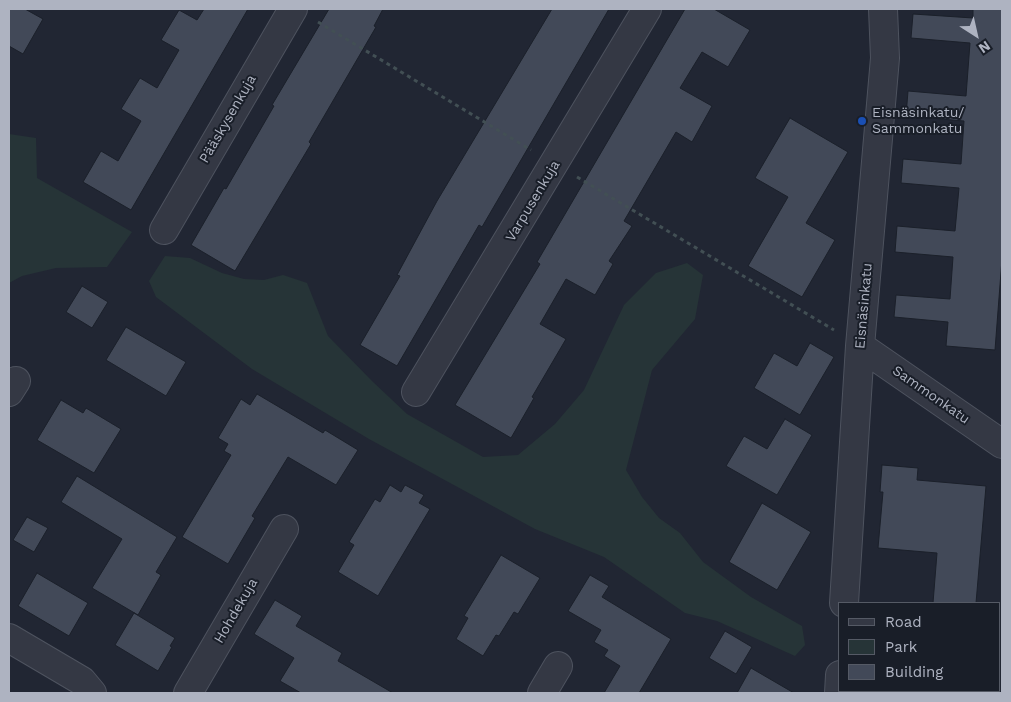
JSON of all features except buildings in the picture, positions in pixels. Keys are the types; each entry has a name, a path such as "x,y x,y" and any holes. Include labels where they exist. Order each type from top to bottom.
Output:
{"street":[{"name":"Pääskysenkuja","path":"164,230 293,9"},
{"name":"Varpusenkuja","path":"416,392 647,9"},
{"name":"Eisnäsinkatu","path":"844,602 860,346 885,58 883,9"},
{"name":"Sammonkatu","path":"860,346 1002,444"},
{"name":"Hohdekuja","path":"188,693 284,529"},
{"path":"9,638 82,681 92,693"},
{"path":"542,693 558,666"}],"green space":[{"path":"9,134 36,138 37,178 132,232 107,267 56,268 22,276 9,283"},
{"path":"165,256 190,258 222,273 244,279 264,280 283,275 307,283 328,336 372,381 407,414 483,457 518,455 555,424 584,390 624,305 656,273 687,263 703,275 695,319 652,370 626,470 642,497 659,518 680,533 703,562 751,597 802,626 805,645 795,656 717,621 685,613 604,557 535,529 369,439 252,369 156,297 149,281"}],"place":[{"name":"Eisnäsinkatu/ Sammonkatu","path":"862,121"}]}
